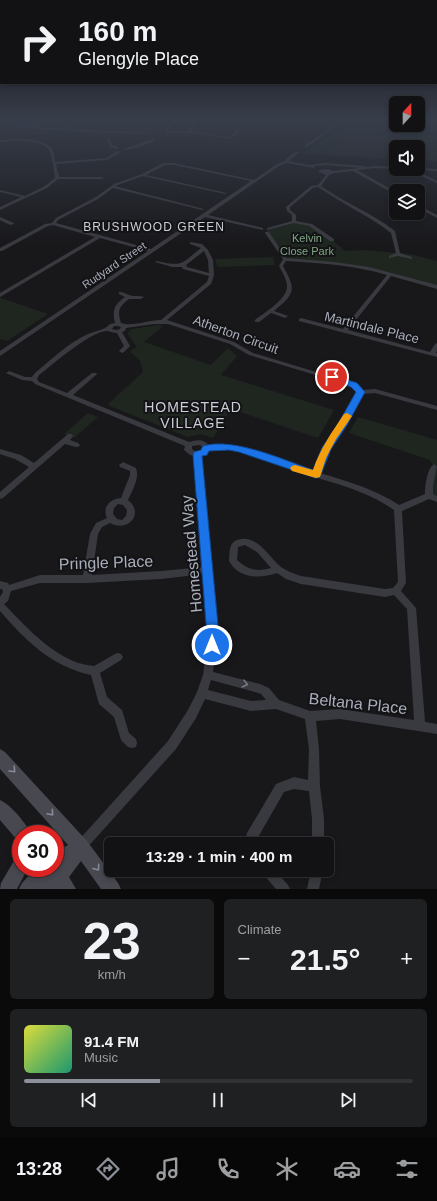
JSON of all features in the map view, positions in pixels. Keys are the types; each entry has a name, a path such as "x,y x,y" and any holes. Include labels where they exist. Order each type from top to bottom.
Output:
{"main road":[{"path":"0,757 81,847 112,889"},
{"path":"0,808 15,825"},
{"path":"64,866 81,847"},
{"path":"7,889 14,877"},
{"path":"28,889 53,877"}],"street":[{"path":"57,178 54,163 87,160"},
{"path":"287,162 333,172"},
{"name":"Rudyard Street","path":"0,354 278,165 287,162"},
{"path":"53,224 57,219 97,198 115,185 143,175 164,164 255,181"},
{"path":"310,166 326,164 358,165 367,168"},
{"path":"321,170 321,173 328,174 333,172 379,166 389,167"},
{"path":"425,169 437,170"},
{"path":"354,170 389,190"},
{"path":"294,222 294,215 288,210 288,207 312,188 319,186 326,179 328,174"},
{"path":"143,175 225,193"},
{"path":"424,176 437,182"},
{"path":"0,209 46,187 57,178 102,178"},
{"path":"319,186 333,194 336,199 361,211 393,232 398,254"},
{"path":"113,187 202,208"},
{"path":"214,191 219,187"},
{"path":"0,192 25,197"},
{"path":"189,206 196,202"},
{"path":"425,210 437,216"},
{"path":"285,214 291,213"},
{"path":"204,215 261,229 259,232 268,231 294,222 310,225 332,240"},
{"path":"0,218 12,224"},
{"path":"0,250 47,225 53,224 152,250"},
{"path":"268,231 285,259"},
{"path":"0,295 100,236"},
{"path":"320,239 327,237"},
{"path":"163,321 209,283 212,275 207,251 204,248 192,243"},
{"path":"157,262 172,266 183,265 204,248"},
{"path":"391,257 398,254 410,258"},
{"path":"285,259 335,263 369,268 437,287"},
{"path":"257,321 270,311 289,292 290,287 281,266 285,259"},
{"path":"183,265 185,268 212,275"},
{"path":"345,331 390,274"},
{"path":"121,293 128,297 141,297"},
{"path":"118,324 115,312 116,308 128,297"},
{"path":"270,311 285,316"},
{"name":"Martindale Place","path":"301,320 435,355"},
{"name":"Atherton Circuit","path":"124,327 163,321 232,343 251,354 345,381 354,385 361,392"},
{"path":"34,379 37,374 91,334 110,329 112,326 118,324 124,327 123,330 119,332 112,332 110,329"},
{"path":"119,332 127,346 122,351"},
{"path":"435,355 437,345"},
{"path":"9,373 24,379 34,379 37,383 189,445"},
{"path":"68,396 94,374"},
{"path":"316,474 332,438 342,425 361,392 375,391 437,408"},
{"path":"0,496 68,438 76,445"},
{"path":"189,445 194,442 200,442 205,445 206,448"},
{"path":"189,445 188,450 192,454 198,455 204,452 206,448"},
{"path":"206,448 229,447 240,449 335,480 389,501 398,509 402,583 396,591 385,593 301,580 289,576 278,569 260,550 246,542 238,542 234,546 234,561 241,570 251,573 266,574 278,569"},
{"path":"0,451 34,466"},
{"name":"Homestead Way","path":"81,847 172,745 192,714 202,694 208,675 213,636 198,455"},
{"path":"123,465 133,470 134,475 124,501"},
{"path":"398,509 433,497 429,486 434,467"},
{"path":"118,501 124,501 130,504 132,508 131,516 127,521 114,522 111,519 109,510 112,504 118,501"},
{"path":"87,579 94,534 99,526 111,519"},
{"name":"Pringle Place","path":"3,587 40,579 161,576 208,570"},
{"path":"0,602 7,595 3,587"},
{"path":"396,591 411,608 420,726"},
{"path":"0,605 13,621 53,656 72,666 95,671 118,657"},
{"path":"95,671 103,700 118,714 125,736 132,743"},
{"name":"Beltana Place","path":"208,675 256,687 265,691 276,704"},
{"name":"Beltana Place","path":"202,694 251,706 276,704 310,716 340,714 437,729"},
{"path":"310,716 314,749 314,786 318,819 318,837"},
{"path":"252,837 280,788 294,783 314,786"},
{"path":"273,877 284,889"},
{"path":"313,889 316,877"}],"green space":[{"name":"Kelvin Close Park","path":"294,222 309,226 328,237 346,251 363,250 410,254 437,261 437,287 369,268 285,259 266,231 276,226"},
{"path":"273,257 275,265 217,267 215,259"},
{"path":"0,298 48,314 7,341 0,339"},
{"path":"158,325 163,326 144,342 211,365 228,348 237,356 221,375 334,410 318,438 231,409 213,438 200,434 188,437 107,405 143,372 140,361 130,351 137,347 127,333 132,329"},
{"path":"88,413 98,417 74,438 64,434"},
{"path":"358,417 437,440 437,499 429,496 434,467 430,460 349,433"}],"slow traffic":[{"path":"295,468 316,474 332,438 347,416"}],"district":[{"name":"BRUSHWOOD GREEN","path":"154,227"},
{"name":"HOMESTEAD VILLAGE","path":"193,416"}],"route":[{"path":"212,645 213,636 198,455 204,452 206,448 229,447 240,449 316,474 332,438 342,425 361,392 354,385 332,377"}]}
